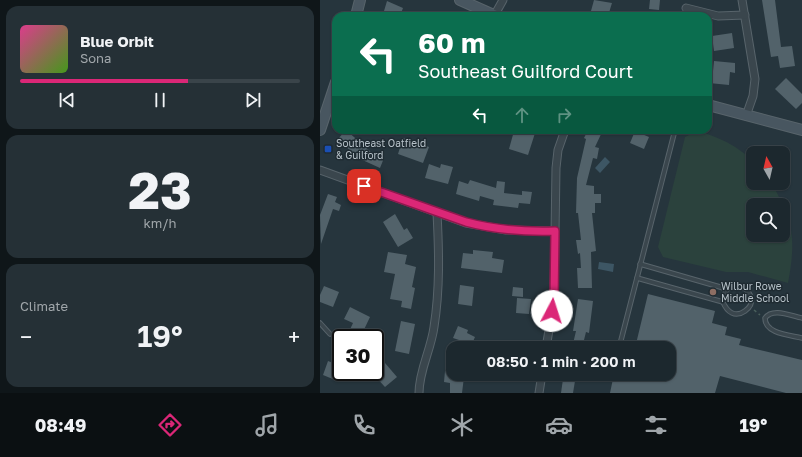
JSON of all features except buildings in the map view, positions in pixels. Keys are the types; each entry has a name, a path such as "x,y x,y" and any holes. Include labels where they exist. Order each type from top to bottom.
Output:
{"main road":[{"path":"357,12 360,0"},
{"path":"460,0 486,12"},
{"path":"320,130 332,94"},
{"path":"712,106 802,130"}],"street":[{"path":"497,12 503,0"},
{"path":"742,0 755,79 753,96 746,116"},
{"path":"686,8 702,12"},
{"path":"712,14 718,16 745,15"},
{"path":"547,341 554,300 556,168 558,150 564,134"},
{"path":"320,170 466,222 491,228 529,232 555,231"},
{"path":"419,393 419,382 431,342 436,315 438,283 438,213"},
{"path":"539,393 541,381"}],"lane":[{"path":"621,341 674,134"},
{"path":"640,264 727,289"},
{"path":"637,278 723,302"},
{"path":"733,286 740,286 748,290 751,296 751,303 749,307 740,314 732,313 726,309 723,302 727,289 733,286"},
{"path":"802,318 777,312 771,313 765,318 765,323 771,330 802,338"},
{"path":"320,323 330,334"}],"path":[{"path":"749,307 765,318"}],"green space":[{"path":"691,134 707,134 727,142 746,155 746,190 776,190 780,198 746,198 746,242 790,242 790,224 792,234 792,253 788,283 748,272 726,272 663,257 658,247 685,137"}],"water":[{"path":"605,157 610,162 600,173 595,168"},
{"path":"599,262 614,264 613,272 598,269"}],"place":[{"name":"Southeast Oatfield & Guilford","path":"328,149"},
{"name":"Wilbur Rowe Middle School","path":"713,292"}],"route":[{"path":"364,186 479,226 529,232 555,231 554,300 552,311"}]}
